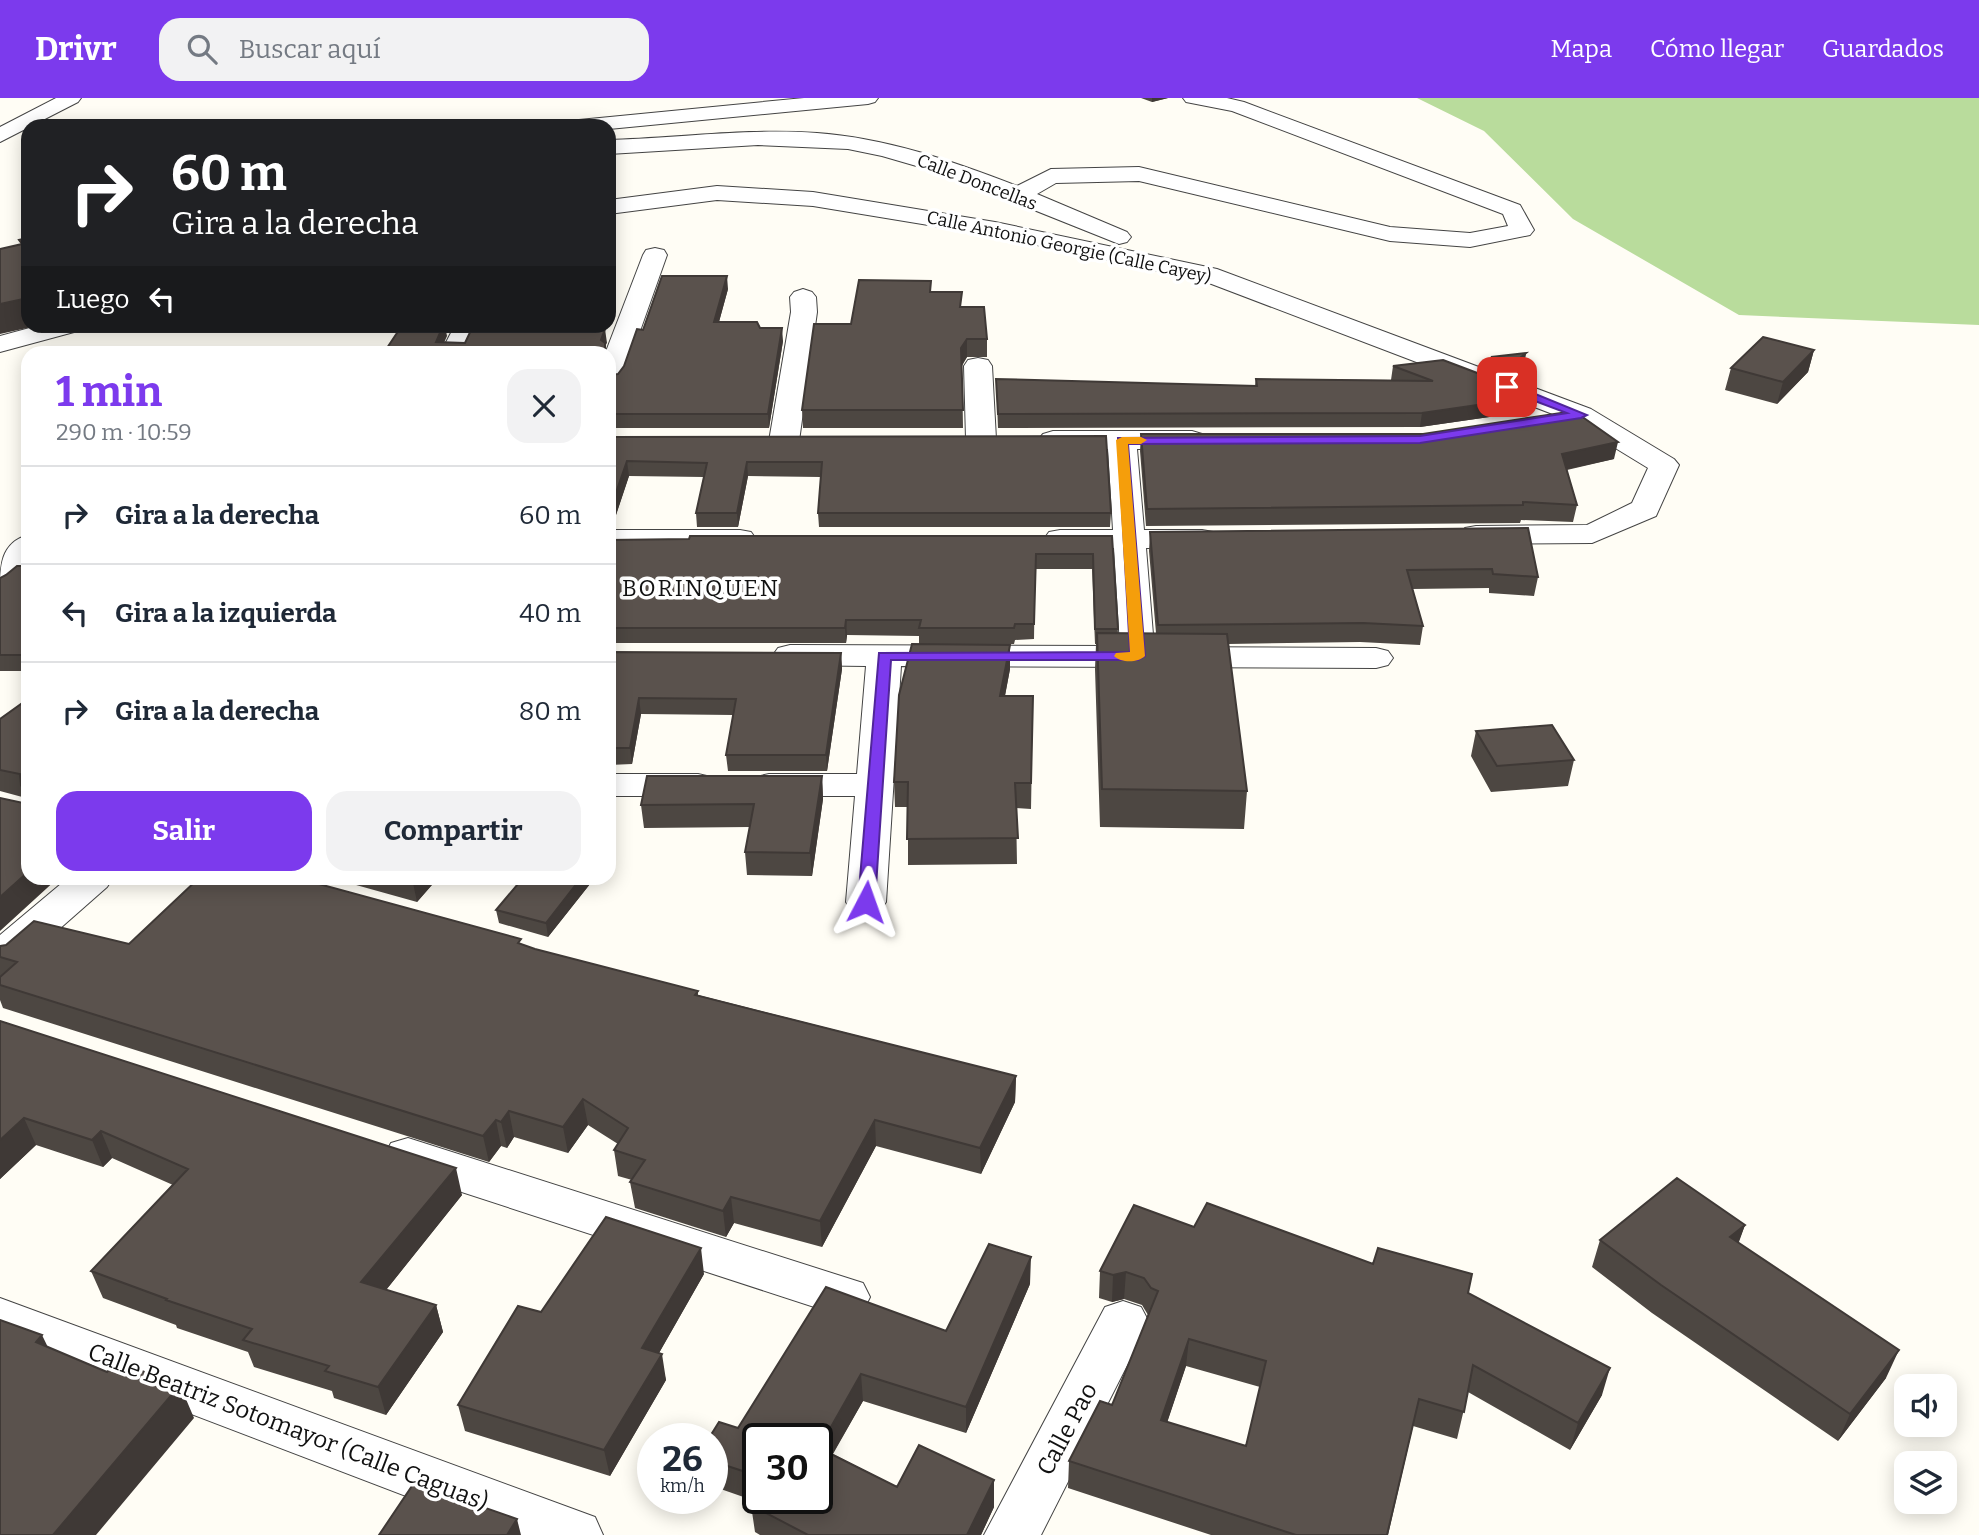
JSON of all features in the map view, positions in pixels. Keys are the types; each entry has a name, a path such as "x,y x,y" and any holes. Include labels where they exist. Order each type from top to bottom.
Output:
{"street":[{"path":"32,119 71,98"},
{"path":"616,122 868,98"},
{"path":"1017,196 1051,176 1139,174 1390,234 1469,240 1522,230 1512,210 1237,106 1193,99"},
{"name":"Calle Doncellas","path":"616,147 757,138 847,143 934,162 1208,274"},
{"name":"Calle Antonio Georgie (Calle Cayey)","path":"616,206 717,193 813,199 995,229 1208,274 1581,415 1664,465 1645,509 1592,534 1452,535"},
{"path":"616,360 655,255"},
{"path":"784,441 804,313 803,297"},
{"path":"0,344 40,333"},
{"path":"978,366 994,440 1217,440"},
{"path":"1527,423 1581,415"},
{"path":"1122,440 1138,656"},
{"path":"1037,540 1228,538"},
{"path":"616,539 763,539"},
{"path":"0,582 21,554"},
{"path":"760,655 1376,658"},
{"path":"866,902 884,656"},
{"path":"616,785 875,785"},
{"path":"0,958 85,885"},
{"path":"370,1144 845,1297"},
{"name":"Calle Beatriz Sotomayor (Calle Caguas)","path":"0,1320 575,1535"},
{"name":"Calle Pao","path":"1012,1535 1122,1322"}],"green space":[{"path":"1417,98 1979,98 1979,325 1739,315 1573,219 1484,131"}],"building":[{"path":"21,244 21,300 0,304 0,249"},
{"path":"662,276 727,276 714,322 757,322 760,328 782,328 768,414 616,414 616,374 624,366 637,329 643,330"},
{"path":"859,280 931,281 930,292 962,292 960,307 984,307 987,339 967,339 961,348 963,410 802,410 814,324 851,324"},
{"path":"397,333 440,333 436,342 465,343 470,333 604,333 601,340 605,343 605,346 388,346"},
{"path":"1763,337 1814,350 1783,382 1731,368"},
{"path":"1526,353 1512,365 1491,357"},
{"path":"1443,360 1493,379 1490,382 1519,399 1422,413 998,414 996,379 1257,386 1256,379 1433,381 1393,366"},
{"path":"1574,411 1618,442 1562,454 1577,505 1523,502 1523,505 1147,509 1141,434 1423,434"},
{"path":"1106,436 1111,513 818,513 822,462 747,462 737,513 696,513 707,463 627,461 616,493 616,437"},
{"path":"1528,528 1538,577 1493,574 1492,569 1407,570 1423,626 1363,623 1158,625 1150,532"},
{"path":"690,536 1112,536 1118,629 1095,629 1093,554 1036,554 1034,624 1015,624 1014,628 919,628 921,620 846,620 845,628 616,628 616,540 689,539"},
{"path":"21,566 21,655 0,655 0,578"},
{"path":"1097,633 1227,634 1247,791 1102,789"},
{"path":"912,644 1010,645 1000,696 1033,696 1031,783 1015,783 1018,838 907,839 908,782 894,782 899,695"},
{"path":"616,652 841,653 826,755 726,755 736,699 639,698 630,748 616,748"},
{"path":"21,704 21,785 20,774 0,770 0,719"},
{"path":"1552,725 1574,760 1497,766 1476,731"},
{"path":"647,776 822,776 810,853 745,852 754,804 641,805"},
{"path":"0,798 21,802 21,878 0,897"},
{"path":"192,885 323,885 521,939 518,943 535,949 698,991 695,995 1016,1076 980,1148 875,1120 820,1221 731,1197 723,1211 630,1182 645,1160 614,1150 628,1128 583,1099 563,1127 509,1111 501,1122 496,1120 483,1136 0,985 0,977 17,962 0,957 0,946 6,945 34,921 129,944"},
{"path":"517,885 576,885 546,923 496,910"},
{"path":"0,1021 456,1168 361,1282 436,1305 378,1387 325,1371 329,1366 243,1340 252,1329 91,1271 188,1169 101,1131 92,1140 24,1118 0,1140"},
{"path":"1677,1178 1745,1225 1730,1237 1899,1350 1850,1414 1600,1240"},
{"path":"1207,1203 1373,1264 1378,1248 1472,1274 1468,1293 1610,1368 1578,1423 1473,1365 1464,1412 1419,1399 1387,1535 1296,1535 1069,1461 1100,1401 1112,1405 1158,1291 1151,1288 1144,1278 1126,1272 1113,1275 1100,1271 1134,1205 1194,1227","holes":["1189,1339 1266,1361 1246,1446 1161,1420"]},
{"path":"606,1217 701,1248 642,1348 662,1354 604,1450 458,1405 518,1306 541,1312"},
{"path":"989,1244 1031,1257 966,1407 861,1374 833,1423 742,1423 742,1471 728,1466 728,1425 738,1428 826,1287 946,1331"},
{"path":"0,1320 42,1335 36,1342 107,1372 117,1362 180,1385 53,1535 0,1535"},
{"path":"919,1445 994,1480 967,1535 808,1535 768,1514 833,1514 833,1455 897,1487"},
{"path":"414,1483 517,1519 507,1535 379,1535"}],"slow traffic":[{"path":"1121,656 1138,656 1122,440 1141,440"}],"district":[{"name":"BORINQUEN","path":"701,588"}],"route":[{"path":"866,902 884,656 1138,656 1122,440 1420,439 1581,415 1507,387"}]}
